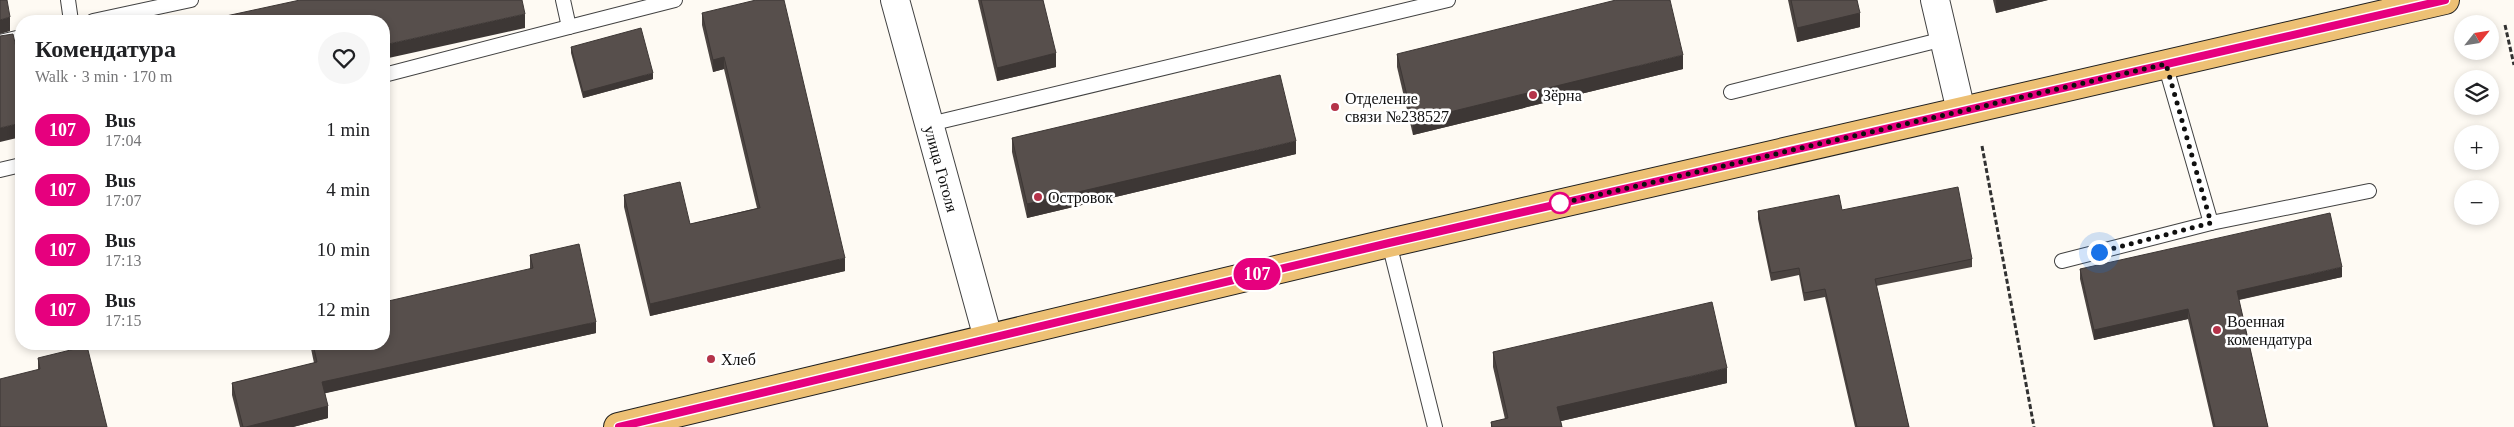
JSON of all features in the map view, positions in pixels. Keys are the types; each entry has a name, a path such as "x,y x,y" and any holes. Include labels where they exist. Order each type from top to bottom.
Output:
{"main road":[{"path":"618,427 1389,243 2445,0"}],"street":[{"name":"улица Гоголя","path":"896,0 988,338"},
{"path":"1935,0 1961,111"}],"lane":[{"path":"68,0 70,15"},
{"path":"121,15 191,0"},
{"path":"563,0 569,27"},
{"path":"390,73 675,0"},
{"path":"930,124 1448,0"},
{"path":"0,42 15,38"},
{"path":"1731,92 1944,39"},
{"path":"2166,64 2211,223"},
{"path":"0,170 15,166"},
{"path":"2062,261 2211,223 2369,192"},
{"path":"1389,243 1435,427"}],"path":[{"path":"2505,25 2514,65"},
{"path":"1982,146 2034,427"}],"building":[{"path":"0,0 7,0 10,17 0,20"},
{"path":"300,0 522,0 525,14 390,44 390,15 231,15"},
{"path":"756,0 784,0 845,258 650,304 624,195 680,182 690,224 760,208 724,57 713,60 702,13"},
{"path":"981,0 1043,0 1056,53 997,68"},
{"path":"1616,0 1670,0 1683,55 1413,121 1397,54"},
{"path":"1791,0 1857,0 1860,13 1797,28"},
{"path":"641,28 653,73 583,92 571,47"},
{"path":"13,34 15,43 15,124 0,128 0,36"},
{"path":"1280,75 1296,141 1027,204 1012,138"},
{"path":"1958,187 1972,259 1875,279 1909,427 1857,427 1825,289 1804,293 1799,268 1771,273 1758,211 1839,195 1842,210"},
{"name":"Военная комендатура","path":"2330,213 2342,267 2237,291 2268,427 2215,427 2188,309 2094,330 2080,269"},
{"path":"579,244 596,322 322,382 328,406 243,427 232,383 317,362 314,350 390,350 390,301 533,268 530,255"},
{"path":"1712,302 1727,368 1557,407 1562,427 1492,427 1491,422 1508,418 1493,352"},
{"path":"71,350 88,350 107,427 0,427 0,379 40,369 38,358"}],"bus line":[{"name":"107","path":"619,427 1389,243 2445,0"}],"place":[{"name":"Зёрна","path":"1533,95"},
{"name":"Отделение связи №238527","path":"1335,107"},
{"name":"Островок","path":"1038,197"},
{"name":"Военная комендатура","path":"2217,330"},
{"name":"Хлеб","path":"711,359"}],"route":[{"path":"1560,203 1554,205 2166,64 2211,223 2099,252"}]}
